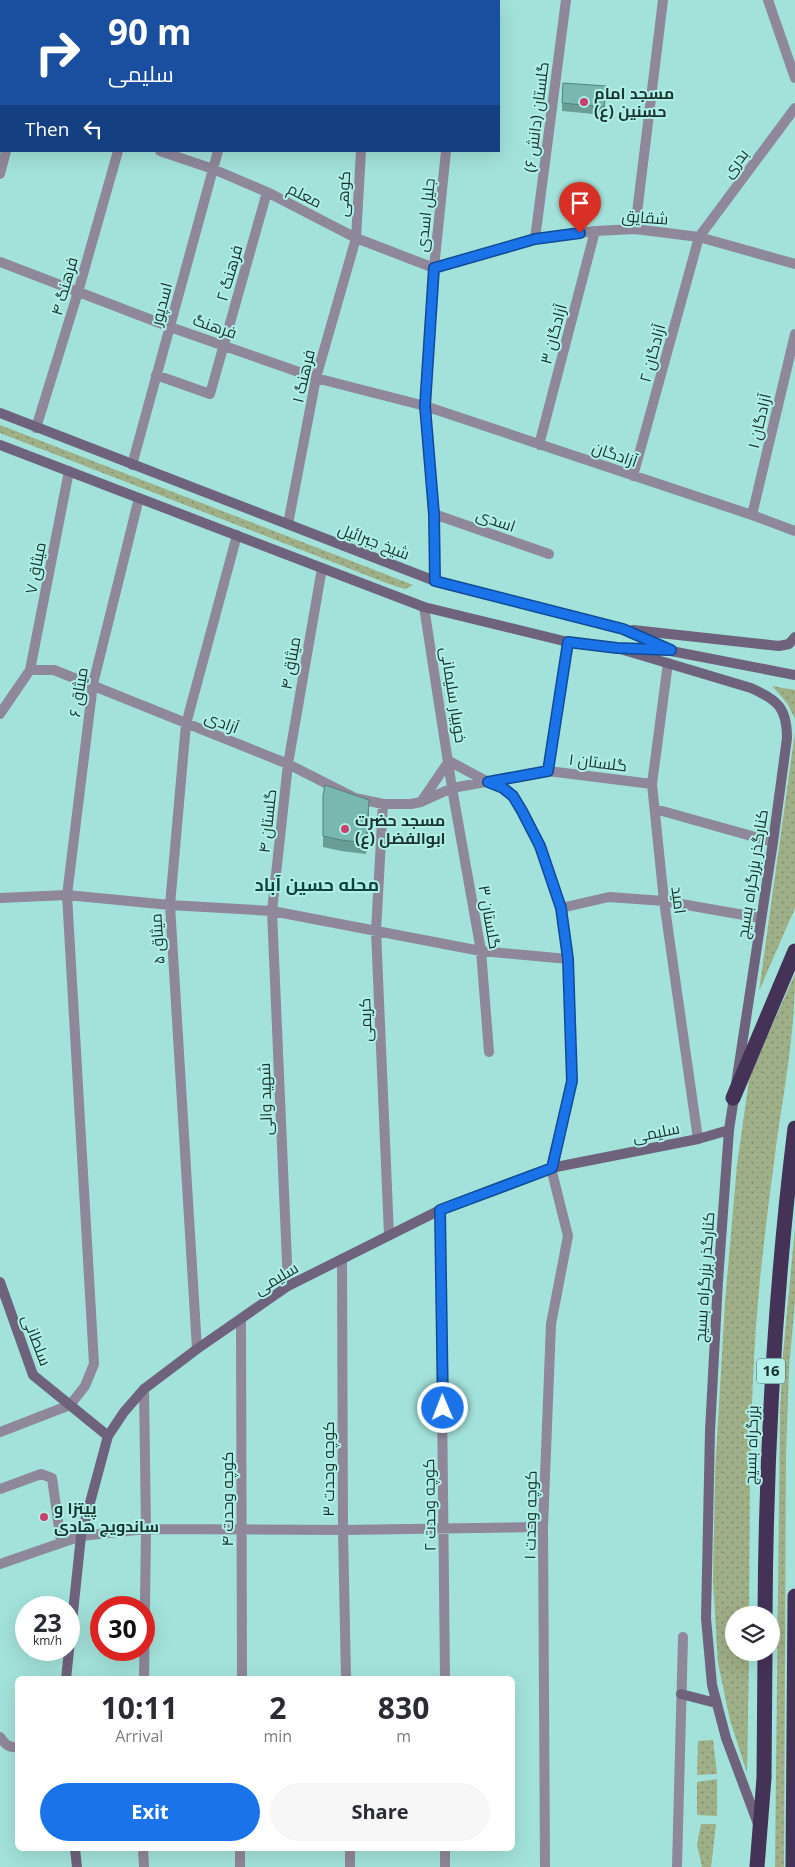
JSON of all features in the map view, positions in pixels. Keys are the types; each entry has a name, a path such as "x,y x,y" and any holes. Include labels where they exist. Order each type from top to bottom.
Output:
{"highway":[{"path":"733,1098 795,951"},
{"name":"بزرگراه بسیج","path":"765,1606 765,1533 772,1366 787,1191 795,1128"},
{"path":"793,1867 795,1596"},
{"path":"757,1867 764,1778 765,1661"}],"street":[{"name":"گلستان (دانش ۶)","path":"535,239 566,0"},
{"path":"635,229 663,0"},
{"path":"768,0 795,78"},
{"name":"بدری","path":"699,237 795,108"},
{"path":"0,174 6,152"},
{"name":"فرهنگ ۴","path":"36,428 78,292 118,152"},
{"name":"معلم","path":"163,152 213,169 267,192 356,238 434,268"},
{"name":"اسدپور","path":"132,465 218,152"},
{"name":"کوهی","path":"356,238 361,152"},
{"name":"جلیل اسدی","path":"435,581 434,514 425,406 434,268 446,152"},
{"name":"فرهنگ ۲","path":"156,375 210,394 267,192"},
{"name":"شقایق","path":"434,268 535,239 595,231 635,229 699,237 795,264"},
{"name":"آزادگان ۳","path":"539,445 595,231"},
{"name":"آزادگان ۲","path":"633,476 699,237"},
{"name":"فرهنگ ۱","path":"288,524 316,378 356,238"},
{"name":"فرهنگ","path":"0,262 170,327 316,378 425,406"},
{"name":"آزادگان ۱","path":"752,515 795,334"},
{"name":"آزادگان","path":"425,406 752,515 795,532"},
{"name":"شیخ جبرائیل","path":"0,414 435,581 623,629 671,650"},
{"path":"0,445 424,607 568,642 617,648 671,650 795,675"},
{"name":"میثاق ۷","path":"30,670 69,471"},
{"name":"میثاق ۶","path":"70,1405 85,1386 94,1364 67,895 93,684 139,498"},
{"name":"اسدی","path":"434,514 549,554"},
{"name":"میثاق ۵","path":"197,1349 170,905 186,724 237,535"},
{"name":"میثاق ۴","path":"288,764 322,568"},
{"name":"خوبیار سلیمانی","path":"424,607 452,788"},
{"path":"623,629 779,646 789,644 795,637"},
{"path":"548,771 568,642"},
{"path":"617,648 668,663"},
{"name":"کنارگذر بزرگراه بسیج","path":"668,663 751,688 769,696 782,708 787,723 787,738 774,842 729,1130 711,1412 706,1618 712,1685 726,1738 760,1830"},
{"name":"امید","path":"668,663 652,784 664,901 698,1139"},
{"path":"0,714 30,670"},
{"name":"آزادی","path":"30,670 54,670 93,684 186,724 288,764 354,798 383,804 412,804 452,788"},
{"path":"421,802 449,761 503,788 513,796 540,846 561,908 568,959 572,1081 552,1168"},
{"name":"گلستان ۴","path":"272,911 288,764"},
{"name":"گلستان ۱","path":"452,788 548,771 652,784"},
{"name":"گلستان ۳","path":"452,788 481,951 489,1052"},
{"name":"کریمی","path":"383,804 376,931 389,1235"},
{"path":"655,809 774,842"},
{"path":"0,898 67,895 170,905 272,911 481,951 568,959"},
{"path":"561,908 609,897 664,901 761,918"},
{"name":"شهید والی","path":"272,911 288,1286"},
{"name":"سلیمی","path":"66,1676 81,1536 108,1436 124,1412 144,1389 197,1349 288,1286 440,1210 552,1168 698,1139 729,1130"},
{"name":"کوچه وحدت ۱","path":"545,1867 543,1527 551,1324 568,1236 552,1168"},
{"name":"کوچه وحدت ۲","path":"440,1210 445,1527 445,1676"},
{"name":"کوچه وحدت ۳","path":"342,1259 343,1530 346,1676"},
{"name":"سلطانی","path":"0,1282 33,1375 108,1436"},
{"name":"کوچه وحدت ۴","path":"240,1319 242,1676"},
{"path":"144,1389 146,1529 144,1676"},
{"path":"0,1432 70,1405"},
{"path":"0,1489 41,1474 52,1478 61,1542"},
{"path":"0,1564 81,1536 146,1529 343,1530 543,1527"},
{"path":"677,1867 683,1637"},
{"path":"681,1694 716,1703"},
{"path":"0,1737 5,1744 15,1748"},
{"path":"75,1851 77,1867"},
{"path":"143,1851 144,1867"},
{"path":"240,1851 240,1867"},
{"path":"350,1851 350,1867"},
{"path":"445,1851 445,1867"}],"green space":[{"path":"0,425 413,585 405,589 389,584 0,433"},
{"path":"772,686 795,690 795,719 787,703"},
{"path":"795,732 795,908 759,991"},
{"path":"795,974 792,1034 765,1231 753,1371 749,1606 725,1606 725,1661 749,1661 747,1773 730,1720 718,1663 713,1581 715,1473 725,1302 737,1165 749,1080"},
{"path":"795,1227 795,1301 789,1368 786,1456 784,1867 775,1867 777,1661 780,1661 780,1606 778,1606 780,1411 783,1354"},
{"path":"713,1740 717,1774 697,1775 698,1741"},
{"path":"717,1779 717,1816 697,1815 697,1782"},
{"path":"701,1824 716,1824 711,1867 702,1867 697,1844"}],"building":[{"name":"مسجد امام حسنین (ع)","path":"563,83 606,86 604,107 562,103"},
{"name":"مسجد حضرت ابوالفضل (ع)","path":"325,785 369,800 366,843 323,836 323,796"}],"place":[{"name":"مسجد امام حسنین (ع)","path":"584,102"},
{"name":"مسجد حضرت ابوالفضل (ع)","path":"345,829"},
{"name":"پیتزا و ساندویچ هادی","path":"44,1517"}],"district":[{"name":"محله حسین آباد","path":"317,885"}],"route":[{"path":"443,1408 440,1210 552,1168 572,1081 568,959 561,908 540,846 522,811 513,796 503,788 488,782 548,771 568,642 617,648 671,650 623,629 435,581 434,514 425,406 434,268 535,239 580,233"}]}
